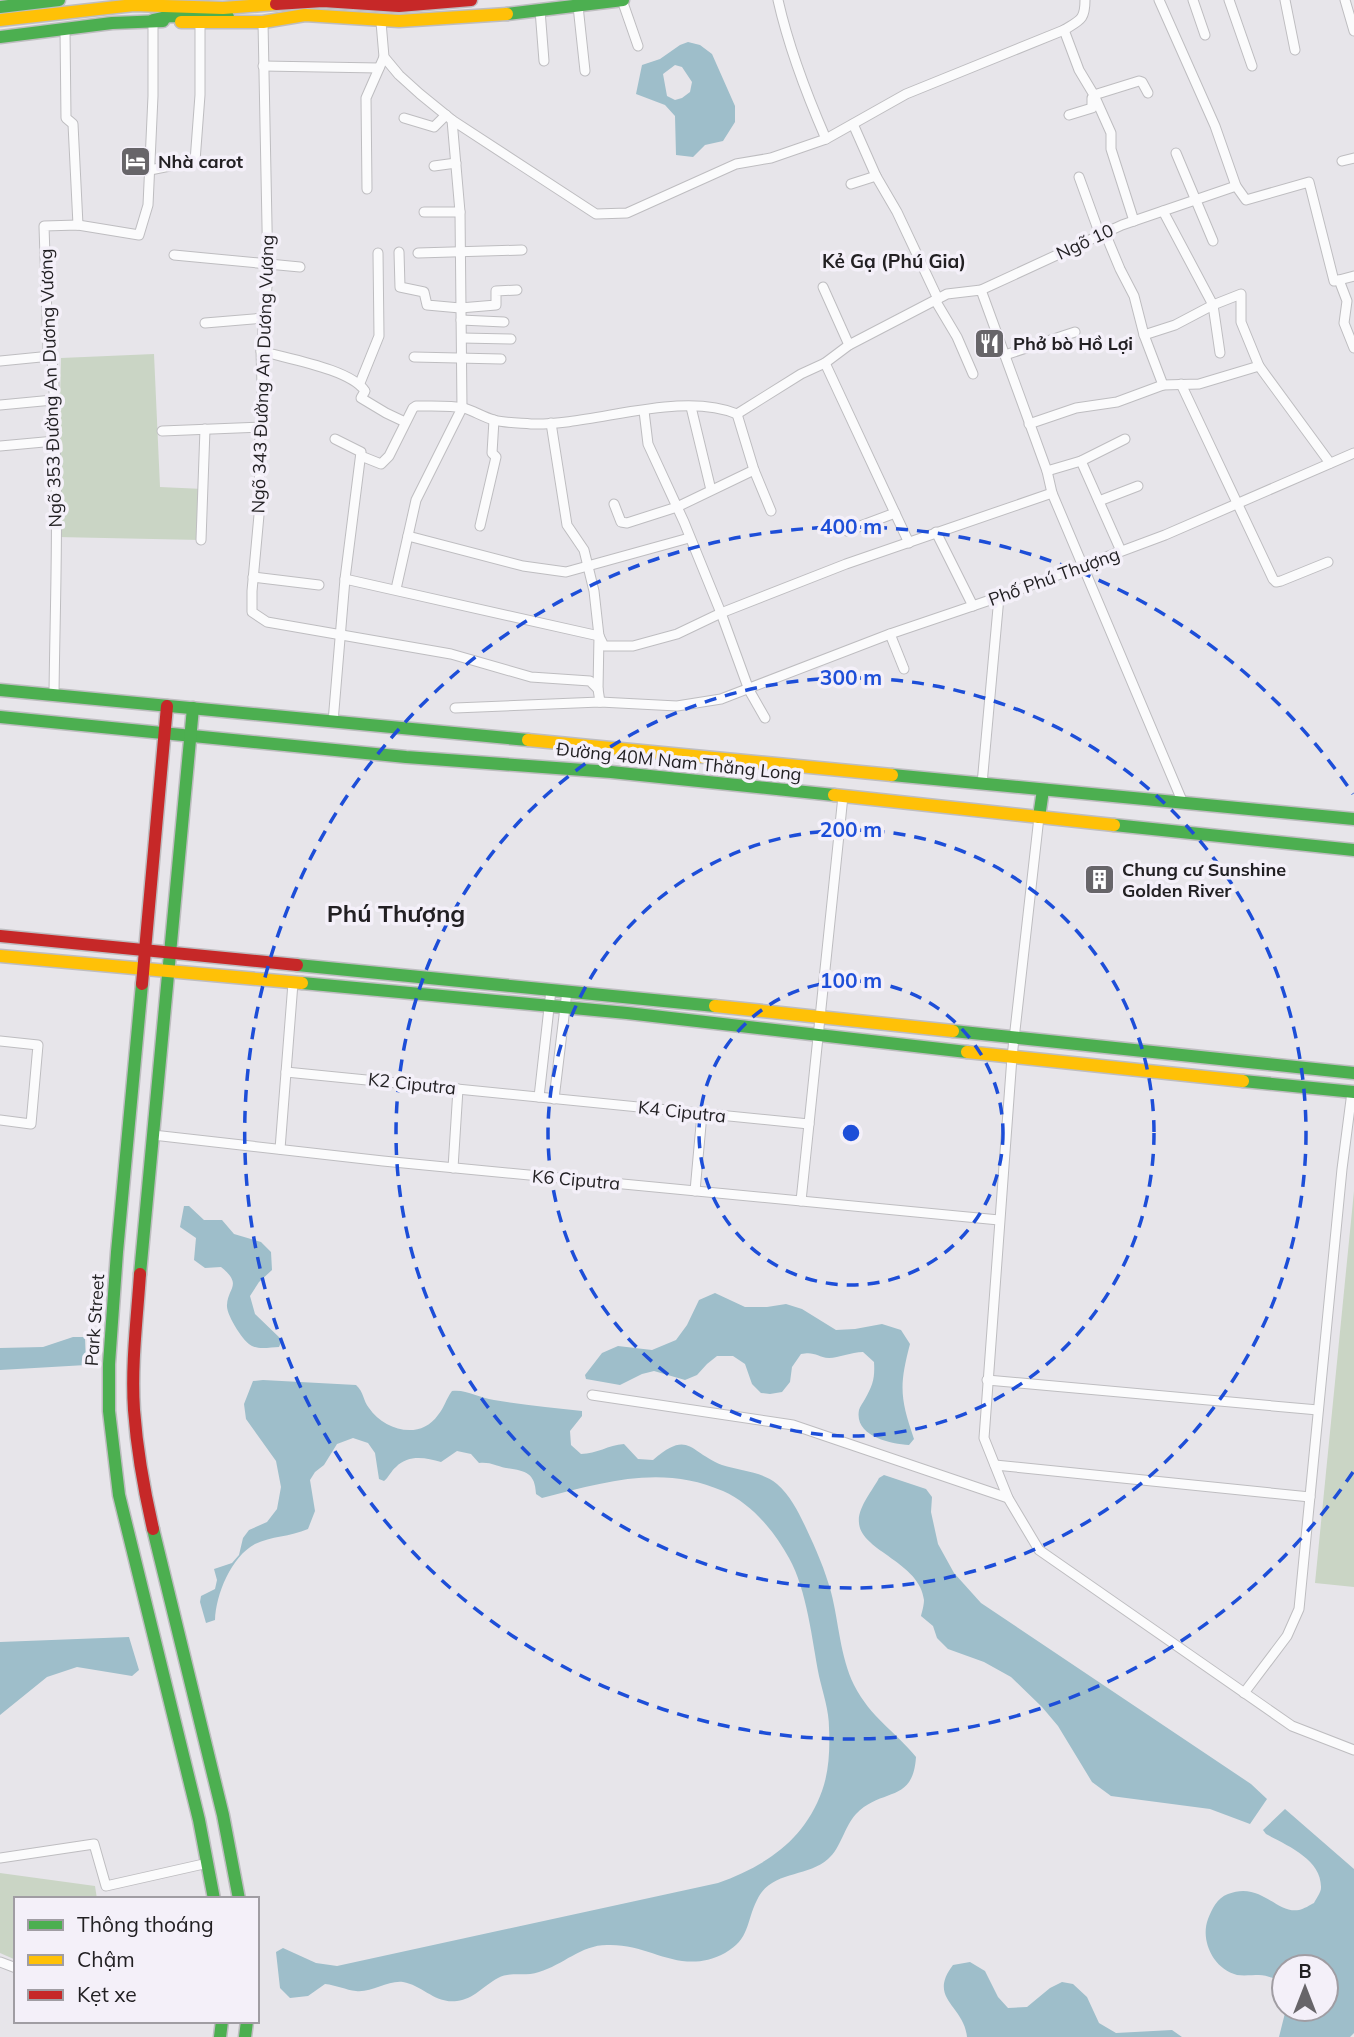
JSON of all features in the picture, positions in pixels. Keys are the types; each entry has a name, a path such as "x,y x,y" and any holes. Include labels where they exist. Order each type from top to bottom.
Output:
{"street":[{"path":"0,6 59,0"},
{"path":"0,20 134,5 223,8 323,1 471,0"},
{"path":"153,20 200,24 263,22 305,15 381,22 497,15 623,0 638,46"},
{"path":"778,0 798,72 826,139"},
{"path":"384,57 399,75 449,118 582,202 596,214 627,213 736,164 771,158 826,139 907,94 1064,30 1082,19 1085,0"},
{"path":"1159,0 1215,126 1237,186 1246,200 1309,182 1334,281 1354,276"},
{"path":"1194,0 1205,35"},
{"path":"1229,0 1252,66"},
{"path":"1284,0 1295,50"},
{"path":"1345,0 1354,31"},
{"path":"0,37 171,16 230,17 262,6"},
{"path":"578,6 585,71"},
{"path":"540,10 544,61"},
{"name":"Ngõ 353 Đường An Dương Vương","path":"54,695 57,537 55,441 51,356 48,348 44,226 78,225 139,235 148,205 154,84 153,20"},
{"name":"Ngõ 343 Đường An Dương Vương","path":"263,22 268,263 261,351 263,419 260,427 259,515 252,612 267,621 340,633"},
{"path":"367,189 366,98 384,57 381,22"},
{"path":"150,170 195,162 200,95 200,24"},
{"path":"65,30 64,92 66,118 73,124 78,225"},
{"path":"1064,30 1079,70 1095,96 1111,133 1111,149 1134,221"},
{"path":"263,66 379,68"},
{"path":"1069,115 1092,108 1092,98 1095,96 1139,81 1148,93"},
{"path":"404,118 434,127 449,118"},
{"path":"396,589 416,499 462,408 460,212 449,118"},
{"path":"853,124 936,299 957,337 972,374"},
{"path":"1176,153 1213,241"},
{"path":"1342,161 1354,158"},
{"path":"434,166 456,163"},
{"path":"851,184 876,176"},
{"path":"1079,177 1102,234 1134,296 1144,335 1163,385"},
{"name":"Ngõ 10","path":"737,414 801,374 825,363 849,345 936,299 947,294 981,290 1134,221 1237,186"},
{"path":"1163,211 1213,305 1220,353"},
{"path":"424,212 460,212"},
{"path":"418,253 522,250"},
{"path":"399,252 400,287 424,292 427,305 460,308 496,305 496,291 517,290"},
{"path":"360,383 379,336 378,253"},
{"path":"174,255 300,267"},
{"path":"1339,280 1347,301 1344,323 1354,348"},
{"path":"823,287 849,345"},
{"path":"981,290 1047,471 1052,493 1183,803"},
{"path":"1144,335 1175,325 1241,294 1241,322 1259,366 1330,463"},
{"path":"205,323 264,318"},
{"path":"461,320 504,322"},
{"path":"1006,355 1075,332"},
{"path":"462,338 511,339"},
{"path":"261,351 346,375 360,383 365,391 361,398 405,422"},
{"path":"0,361 51,356"},
{"path":"414,357 501,359"},
{"path":"825,363 909,543"},
{"path":"1029,424 1076,408 1117,402 1163,385 1199,384 1259,366"},
{"path":"1181,384 1276,582 1328,562"},
{"path":"0,405 53,400"},
{"path":"361,456 381,464 389,456 416,406 462,408 494,420 551,423 691,407 725,409 737,414 754,470 771,511"},
{"path":"691,407 712,490"},
{"path":"644,411 648,444 721,613 749,690 765,718"},
{"path":"480,526 496,457 492,453 494,420"},
{"path":"551,423 567,525 584,550 594,591 599,636 600,702"},
{"path":"162,430 260,427"},
{"path":"201,540 205,429"},
{"path":"333,722 354,493 361,456 361,452 335,439"},
{"path":"1047,471 1081,461 1125,439"},
{"path":"0,446 55,441"},
{"name":"Phố Phú Thượng","path":"455,708 600,702 677,706 721,699 890,634 1121,551 1237,505 1354,453"},
{"path":"1081,461 1121,551"},
{"path":"614,504 624,523 677,507 754,470"},
{"path":"1099,501 1138,486"},
{"path":"599,636 604,646 633,646 677,634 721,613 846,564 1052,493"},
{"path":"847,531 895,513"},
{"path":"936,532 973,606"},
{"path":"408,536 523,566 566,572 690,538"},
{"path":"253,577 319,585"},
{"path":"345,579 599,636"},
{"path":"982,784 999,597"},
{"path":"340,633 450,654 531,677 590,681 598,689"},
{"path":"890,634 904,669"},
{"name":"Đường 40M Nam Thăng Long","path":"0,690 1354,819"},
{"name":"Park Street","path":"167,706 117,1252 109,1364 109,1411 119,1495 190,1785 214,1897"},
{"path":"193,708 153,1135 134,1365 134,1410 144,1491 215,1780 239,1897"},
{"name":"Đường 40M Nam Thăng Long","path":"0,718 406,757 611,772 1354,850"},
{"path":"1043,790 1012,1057 984,1438 1008,1497 1038,1549 1292,1726 1354,1750"},
{"path":"801,1201 844,796"},
{"path":"0,936 567,991 1354,1073 1299,1609 1287,1636 1244,1693"},
{"path":"0,956 565,1007 1353,1092"},
{"path":"280,1149 293,983"},
{"path":"538,1097 551,990"},
{"path":"554,1099 567,991"},
{"path":"138,1034 162,1036"},
{"path":"0,1041 38,1045 31,1124 0,1120"},
{"name":"K2 Ciputra","path":"286,1072 554,1099"},
{"path":"453,1168 458,1089"},
{"name":"K4 Ciputra","path":"554,1099 809,1124"},
{"path":"695,1191 702,1114"},
{"name":"K6 Ciputra","path":"153,1135 453,1168 999,1220"},
{"path":"1342,1170 1354,1171"},
{"path":"987,1380 1318,1410"},
{"path":"592,1395 793,1424 1008,1497"},
{"path":"995,1465 1310,1497"},
{"path":"190,1785 215,1780"},
{"path":"0,1858 94,1844 108,1897"},
{"path":"106,1886 208,1863"}],"green space":[{"path":"154,354 160,487 203,489 201,540 57,537 61,358"},
{"path":"1354,1191 1354,1587 1315,1583"},
{"path":"0,1873 95,1886 97,1897 14,1897 14,1959 0,1953"}],"water":[{"path":"688,42 700,45 712,54 735,106 735,122 723,141 705,145 693,157 676,155 675,116 665,105 636,94 642,65 660,59","holes":["675,65 682,67 692,82 690,92 675,100 667,96 663,74"]},
{"path":"184,1206 189,1206 204,1220 222,1220 234,1234 261,1242 271,1252 272,1270 259,1282 250,1296 255,1314 282,1340 279,1347 255,1347 240,1334 227,1310 233,1282 221,1267 205,1268 194,1260 196,1238 180,1227"},
{"path":"715,1293 745,1307 786,1304 802,1309 836,1330 882,1324 901,1330 910,1344 903,1392 914,1439 909,1445 892,1443 875,1437 862,1426 859,1410 874,1377 874,1362 863,1352 829,1358 801,1354 792,1367 790,1382 782,1392 770,1394 761,1393 752,1384 745,1364 733,1356 717,1356 697,1375 685,1380 654,1371 620,1385 586,1379 585,1375 602,1353 618,1346 652,1350 676,1340 699,1300"},
{"path":"73,1337 85,1337 86,1365 0,1370 0,1348 43,1347"},
{"path":"253,1381 356,1385 376,1416 393,1427 412,1430 430,1423 452,1391 505,1402 582,1411 582,1416 570,1431 571,1445 581,1454 624,1444 638,1459 653,1460 674,1446 682,1445 689,1446 722,1465 771,1480 782,1488 794,1504 820,1560 831,1592 843,1651 854,1685 875,1715 916,1757 914,1772 909,1782 903,1789 876,1800 856,1814 828,1859 810,1869 780,1879 763,1890 739,1942 725,1953 709,1959 694,1962 679,1960 638,1949 607,1945 589,1948 539,1972 503,1976 468,1998 457,2001 442,2000 403,1982 362,1991 325,1984 308,1996 290,1998 280,1988 276,1952 283,1948 316,1963 337,1966 718,1883 752,1868 767,1860 794,1838 814,1809 828,1768 829,1722 805,1600 783,1548 761,1519 734,1497 700,1483 678,1478 633,1478 542,1498 536,1494 534,1481 528,1474 479,1463 471,1454 457,1451 441,1462 424,1458 406,1460 384,1481 379,1479 375,1453 368,1443 353,1438 337,1444 324,1465 310,1480 315,1511 308,1529 261,1541 246,1550 226,1577 218,1599 215,1620 206,1623 200,1602 201,1596 215,1589 217,1580 214,1569 232,1563 239,1555 243,1538 249,1530 267,1522 277,1509 281,1487 276,1461 246,1419 244,1404"},
{"path":"884,1475 926,1489 932,1497 931,1512 938,1544 954,1573 981,1603 1251,1784 1267,1799 1250,1824 1210,1809 1111,1796 1092,1782 1058,1726 1011,1677 984,1662 948,1649 937,1638 933,1626 921,1616 924,1600 920,1587 912,1576 869,1542 862,1533 860,1511 879,1478"},
{"path":"129,1637 139,1670 132,1676 77,1667 47,1677 0,1715 0,1642"},
{"path":"1285,1809 1354,1869 1354,2033 1350,2037 1279,2037 1282,2023 1340,2023 1340,1953 1270,1953 1270,1977 1229,1972 1221,1967 1210,1953 1206,1927 1213,1908 1224,1896 1240,1891 1250,1892 1291,1910 1314,1903 1319,1893 1320,1878 1309,1861 1263,1830"},
{"path":"970,1962 985,1971 998,1997 1008,2008 1027,2007 1062,1982 1073,1984 1087,1997 1099,2023 1116,2033 1172,2030 1182,2037 967,2037 960,2017 945,1994 944,1986 953,1965"}],"traffic: fast":[{"path":"0,7 59,0"},
{"path":"507,14 623,0"},
{"path":"153,20 171,16 228,17"},
{"path":"0,37 112,23 163,21"},
{"path":"0,690 528,740"},
{"path":"140,1274 193,708"},
{"path":"0,717 406,757 611,772 834,795"},
{"path":"892,775 1354,819"},
{"path":"1039,817 1043,790"},
{"path":"1114,825 1354,850"},
{"path":"297,965 715,1006"},
{"path":"302,983 627,1013 967,1052"},
{"path":"142,984 117,1252 109,1364 109,1411 119,1495 199,1820 214,1897"},
{"path":"953,1031 1354,1073"},
{"path":"1243,1081 1354,1092"},
{"path":"153,1529 223,1815 239,1897"},
{"path":"220,2037 222,2023"},
{"path":"245,2037 247,2023"}],"traffic: slow":[{"path":"0,20 134,5 223,8 276,4"},
{"path":"181,22 263,22 305,15 399,21 507,14"},
{"path":"528,740 892,775"},
{"path":"834,795 1114,825"},
{"path":"0,956 302,983"},
{"path":"715,1006 953,1031"},
{"path":"967,1052 1243,1081"}],"traffic: jam":[{"path":"276,4 323,1 399,6 471,0"},
{"path":"142,984 167,706"},
{"path":"0,936 297,965"},
{"path":"140,1274 133,1393 141,1470 153,1529"}],"place":[{"name":"Nhà carot","path":"135,162"},
{"name":"Phở bò Hồ Lợi","path":"990,344"},
{"name":"Chung cư Sunshine Golden River","path":"1099,880"}],"district":[{"name":"Kẻ Gạ (Phú Gia)","path":"894,261"},
{"name":"Phú Thượng","path":"396,914"}]}
